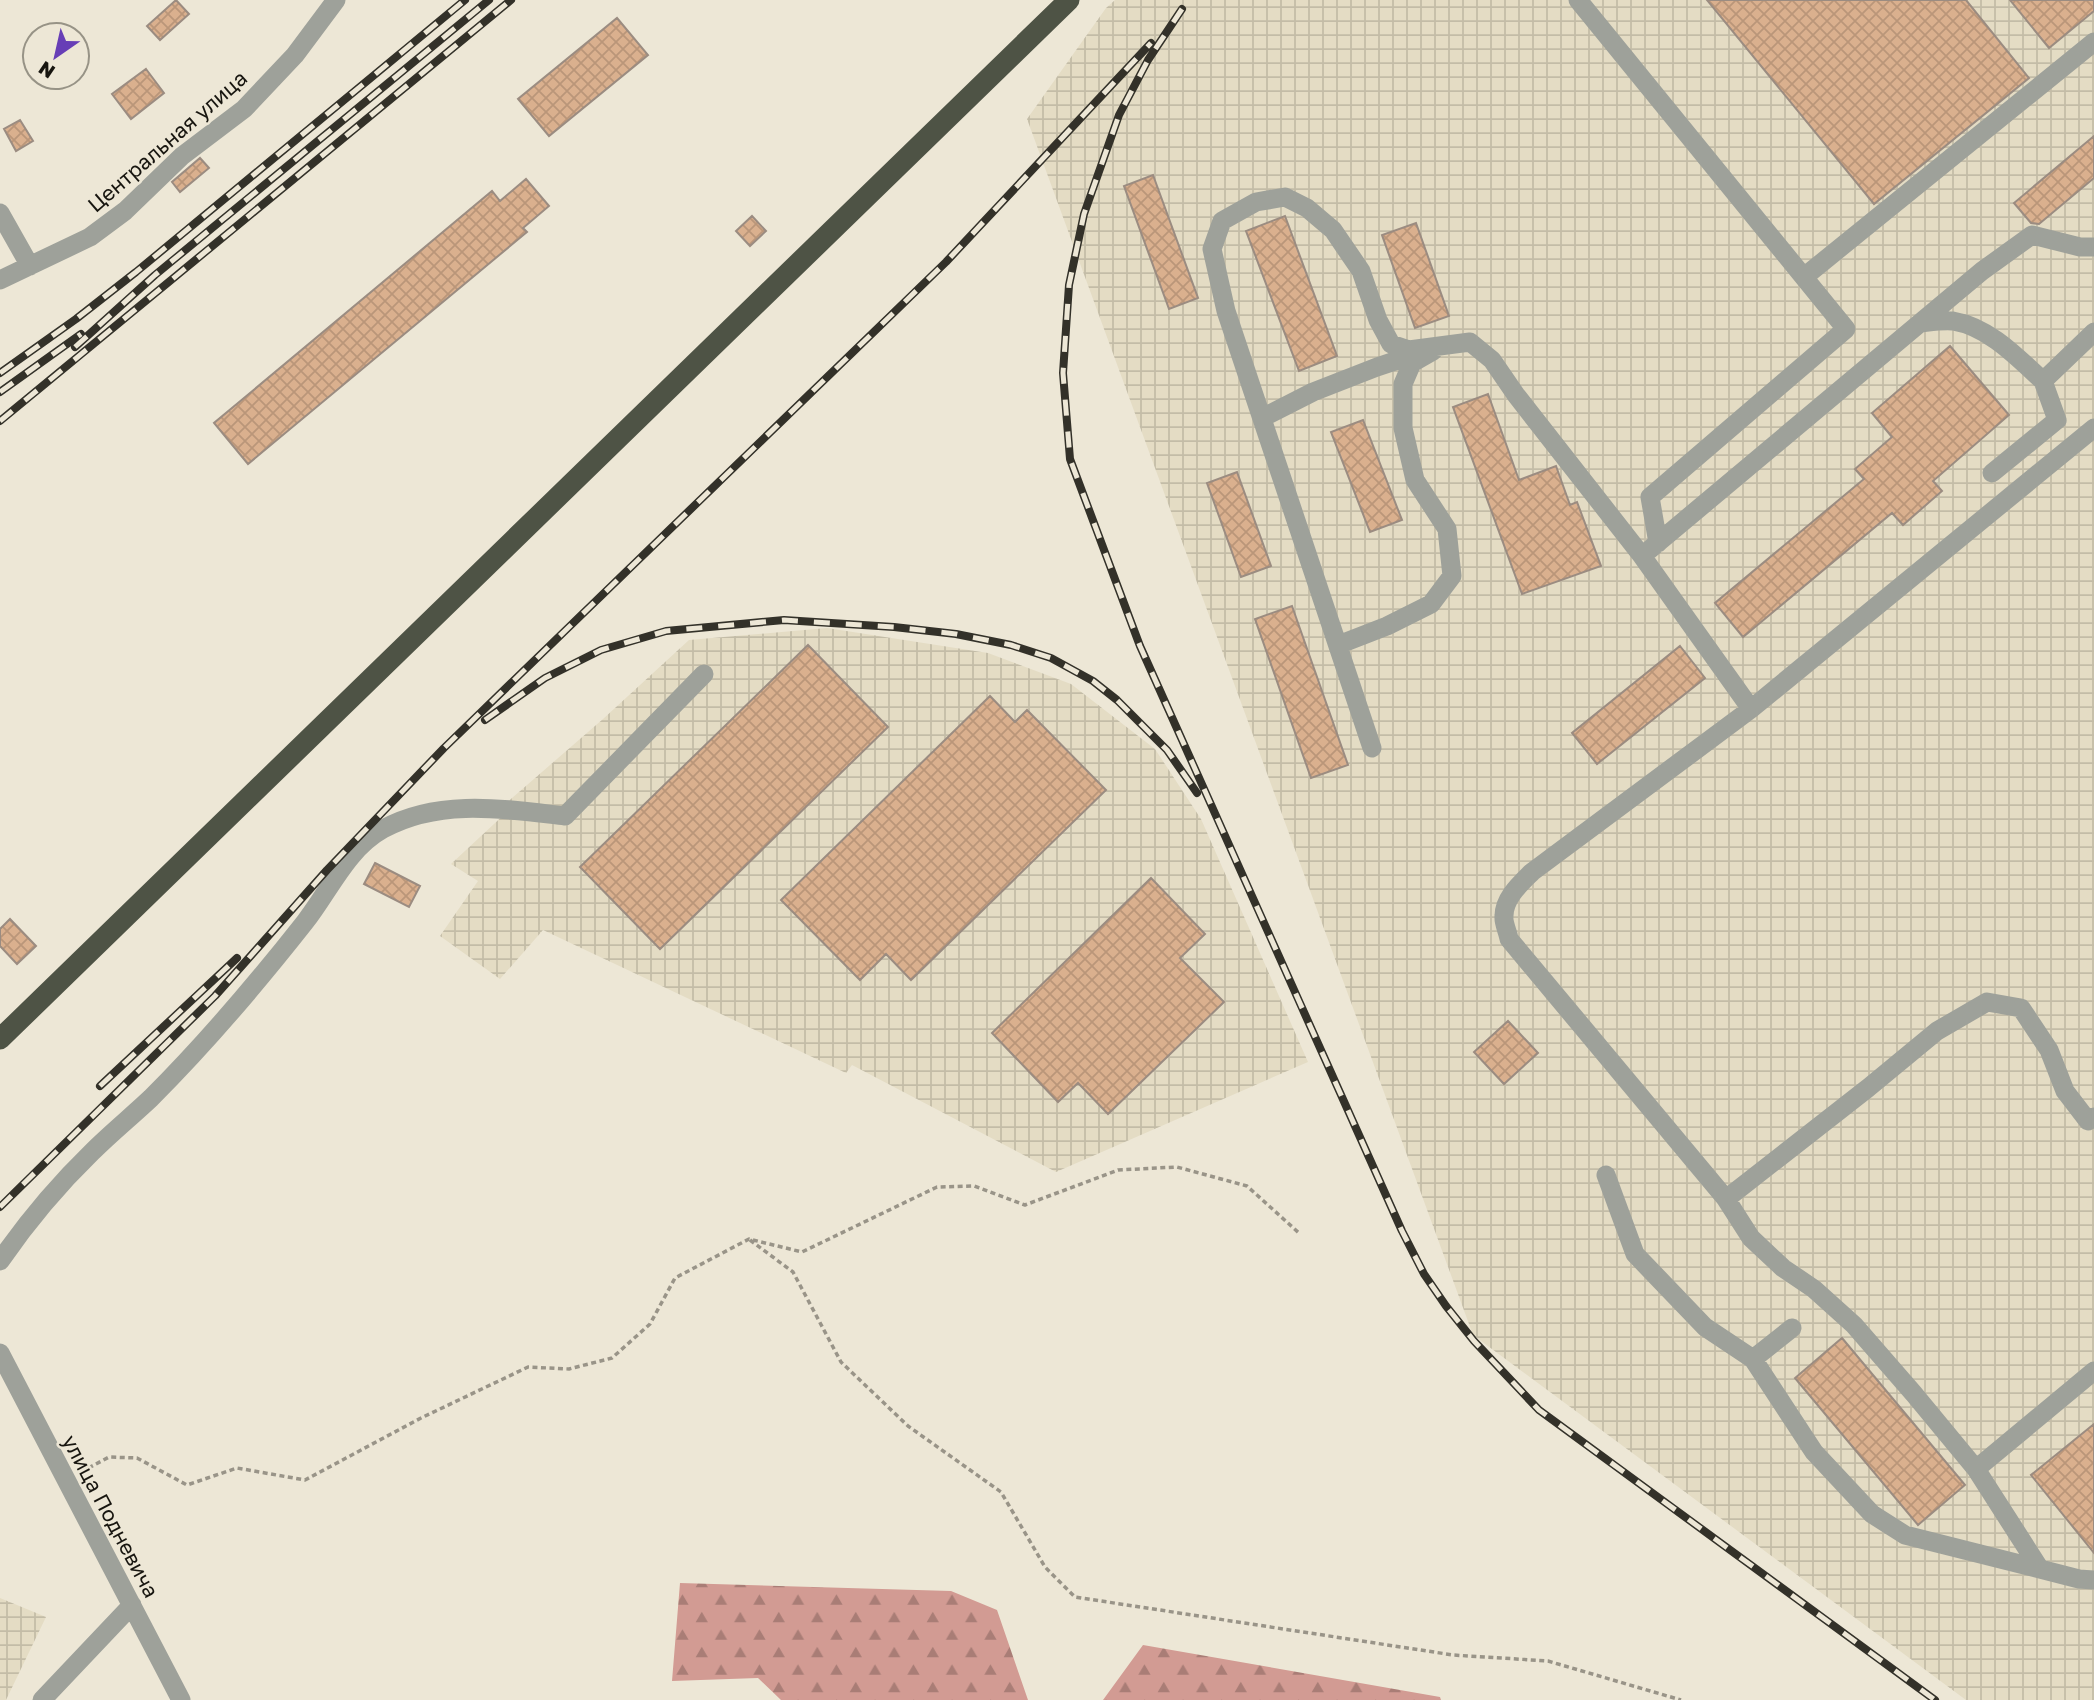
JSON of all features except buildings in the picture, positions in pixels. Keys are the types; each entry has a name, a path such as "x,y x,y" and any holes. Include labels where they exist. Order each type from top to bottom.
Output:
{"highway":[{"path":"0,1039 1069,0"}],"street":[{"name":"Центральная улица","path":"0,280 90,237 117,218 182,156 244,110 295,55 336,0"},
{"path":"1578,0 1846,329 1650,497 1658,543"},
{"path":"1804,277 2094,42"},
{"path":"1372,748 1226,311 1212,249 1222,221 1256,202 1285,198 1307,208 1333,230 1361,271 1378,320 1391,344 1409,350 1470,342 1492,360 1516,395 1642,556 1751,709"},
{"path":"0,213 30,266"},
{"path":"1642,556 1982,271 2032,235 2080,247 2094,247"},
{"path":"1920,323 1952,321 1982,331 2011,352 2043,381 2057,420 1992,472"},
{"path":"2043,381 2094,332"},
{"path":"1262,418 1313,391 1439,347"},
{"path":"1338,645 1387,626 1431,604 1452,576 1447,529 1415,480 1403,428 1403,384 1407,373 1412,363 1439,347"},
{"path":"2040,1569 1976,1469 1854,1325 1814,1289 1783,1268 1751,1238 1726,1199 1509,939 1503,916 1507,901 1514,890 1532,873 1751,709 2094,428"},
{"path":"0,1261 22,1228 91,1153 151,1098 262,977 365,841 385,828 434,811 464,808 506,809 565,816 704,674"},
{"path":"1726,1199 1937,1031 1987,1002 2021,1009 2049,1050 2065,1091 2088,1121 2094,1117"},
{"path":"1606,1175 1635,1254 1705,1327 1753,1359 1814,1452 1872,1514 1905,1535 2079,1579 2094,1580"},
{"path":"1753,1359 1792,1328"},
{"name":"улица Подневича","path":"0,1353 181,1700"},
{"path":"1976,1469 2094,1371"},
{"path":"42,1700 132,1605"}],"path":[{"path":"66,1480 109,1457 137,1458 187,1485 237,1468 305,1480 421,1418 528,1367 569,1368 612,1358 650,1324 676,1278 748,1239 802,1252 937,1187 974,1186 1025,1205 1118,1170 1177,1167 1247,1185 1299,1233"},
{"path":"748,1239 793,1272 841,1362 908,1426 1000,1492 1045,1567 1075,1597 1453,1655 1548,1661 1681,1700"}],"shaded area":[{"path":"1115,0 2094,0 2094,1700 1966,1700 1473,1335 1027,119 1106,8"},
{"path":"827,628 988,653 1071,684 1155,749 1201,819 1308,1062 1056,1172 852,1065 846,1073 543,930 500,979 440,936 478,881 451,864 509,810 504,805 689,640"},
{"path":"0,1598 46,1617 6,1700 0,1700"}],"green space":[{"path":"680,1583 951,1591 997,1610 1028,1700 781,1700 758,1678 672,1681"},
{"path":"1143,1645 1440,1697 1441,1700 1103,1700"}],"railway":[{"path":"0,373 136,272 465,0"},
{"path":"75,347 155,275 489,0"},
{"path":"0,421 511,0"},
{"path":"1182,9 1148,60 1119,115 1084,214 1069,285 1063,373 1070,459 1140,646 1402,1231 1424,1274 1446,1306 1474,1341 1539,1410 1935,1700"},
{"path":"0,1207 215,996 327,870 444,748 946,262 1151,43"},
{"path":"0,392 81,334"},
{"path":"485,720 545,678 601,650 666,631 784,620 894,627 956,634 1011,645 1051,658 1093,681 1117,700 1167,750 1197,793"},
{"path":"100,1086 237,958"}]}
